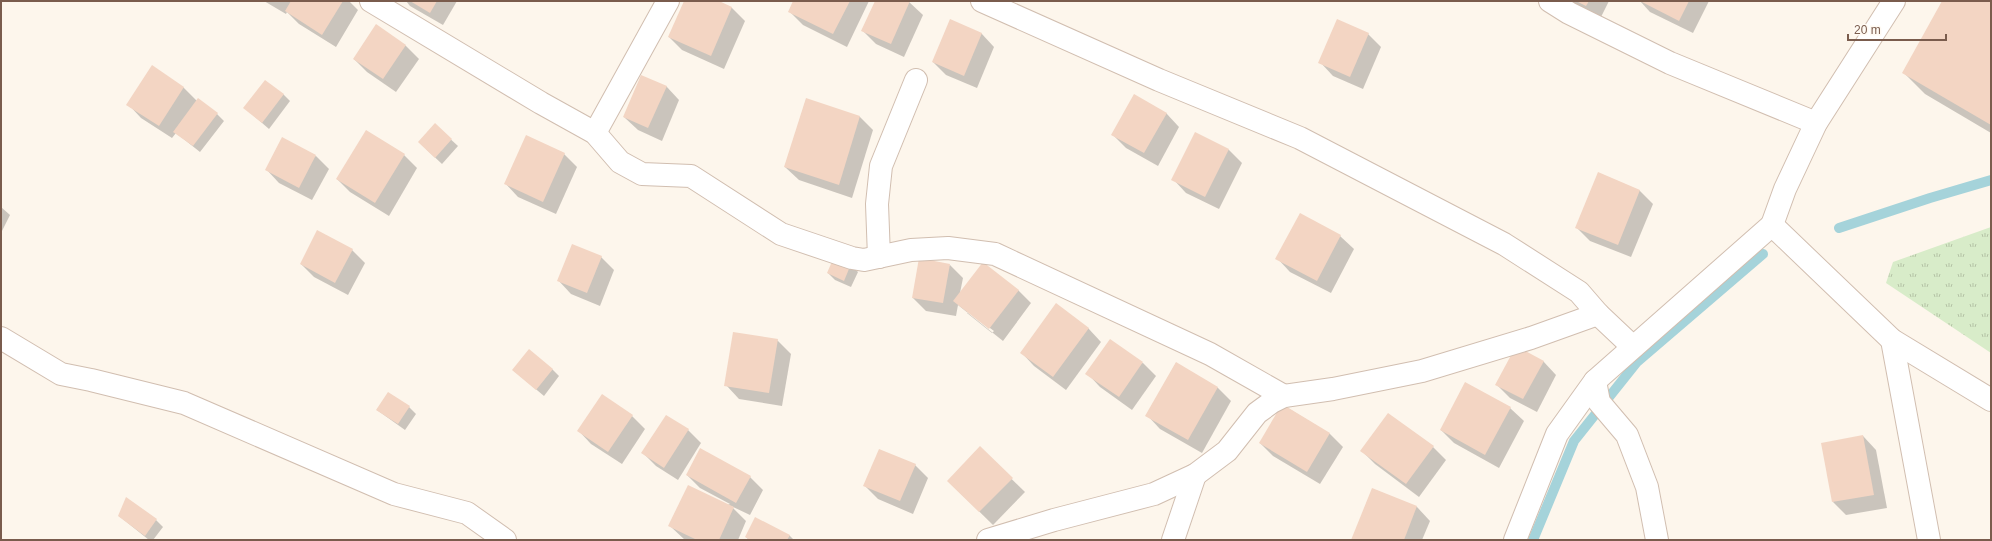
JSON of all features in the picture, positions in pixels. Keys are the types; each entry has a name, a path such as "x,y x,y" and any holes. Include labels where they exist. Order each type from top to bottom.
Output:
{"street":[{"path":"372,1 541,104 595,133 620,162 642,174 691,176 781,234 852,258 864,260 911,250 948,248 995,254 1210,354 1284,396"},
{"path":"595,133 668,1"},
{"path":"982,1 1159,80 1300,138 1504,244 1579,292 1598,314 1633,347"},
{"path":"1550,1 1569,13 1670,63 1816,123"},
{"path":"1515,540 1557,434 1595,381 1772,225 1785,189 1816,123 1894,1"},
{"path":"879,257 877,204 881,166 916,80"},
{"path":"1772,225 1892,340 1991,400"},
{"path":"988,540 1054,520 1154,494 1195,475 1227,451 1257,413 1272,402 1284,396 1333,389 1422,371 1531,338 1598,314"},
{"path":"1,338 61,374 184,403 394,494 467,512 505,540"},
{"path":"1892,340 1929,540"},
{"path":"1595,381 1599,402 1627,435 1647,486 1657,540"},
{"path":"1173,540 1195,475"}],"green space":[{"path":"1991,227 1991,353 1886,283 1893,262"}],"building":[{"path":"291,1 343,1 322,35 285,11"},
{"path":"410,1 437,1 430,13"},
{"path":"684,1 719,1 732,7 711,56 668,37"},
{"path":"793,1 850,1 833,34 788,12"},
{"path":"875,1 910,1 891,44 861,31"},
{"path":"1576,1 1589,1 1586,6"},
{"path":"1640,1 1689,1 1679,21"},
{"path":"1942,1 1991,1 1991,125 1902,73"},
{"path":"950,19 982,33 964,76 932,62"},
{"path":"1337,19 1369,33 1350,77 1318,63"},
{"path":"376,24 406,45 383,79 353,59"},
{"path":"152,65 184,87 159,126 126,105"},
{"path":"641,75 667,86 648,128 623,117"},
{"path":"265,80 284,94 262,123 243,108"},
{"path":"1134,94 1167,113 1144,153 1111,135"},
{"path":"198,98 218,113 193,146 173,132"},
{"path":"806,98 860,116 839,185 784,167"},
{"path":"435,123 452,139 435,158 418,142"},
{"path":"366,130 405,154 375,203 336,179"},
{"path":"1195,132 1229,149 1205,197 1171,180"},
{"path":"526,135 565,153 543,202 504,184"},
{"path":"282,137 316,155 299,188 265,170"},
{"path":"1598,172 1640,190 1618,245 1575,228"},
{"path":"1300,213 1341,235 1317,281 1275,259"},
{"path":"317,230 353,249 335,283 300,264"},
{"path":"572,244 602,256 587,293 557,281"},
{"path":"834,257 851,264 844,281 827,273"},
{"path":"919,258 950,264 943,303 912,298"},
{"path":"983,262 1019,290 989,329 953,301"},
{"path":"1056,303 1089,328 1053,377 1020,353"},
{"path":"733,332 778,339 769,393 724,386"},
{"path":"1110,339 1143,362 1119,397 1085,374"},
{"path":"1516,346 1544,361 1523,399 1495,385"},
{"path":"529,349 553,369 536,390 512,370"},
{"path":"1176,362 1218,387 1188,440 1145,416"},
{"path":"1465,382 1511,407 1485,455 1440,430"},
{"path":"388,392 410,406 398,424 376,410"},
{"path":"602,394 633,415 608,452 577,431"},
{"path":"1282,404 1330,433 1307,472 1259,443"},
{"path":"1388,413 1434,446 1406,484 1360,451"},
{"path":"666,415 689,429 664,468 641,453"},
{"path":"1863,435 1874,495 1832,502 1821,443"},
{"path":"980,446 1013,478 979,512 947,481"},
{"path":"700,448 751,476 736,503 686,475"},
{"path":"879,449 916,464 900,501 863,486"},
{"path":"688,485 734,507 719,540 697,540 668,526"},
{"path":"1372,488 1417,506 1404,540 1351,540"},
{"path":"126,497 157,519 145,536 118,516"},
{"path":"755,517 790,535 787,540 750,540 745,537"}],"waterway":[{"path":"1839,228 1930,198 1991,180"},
{"path":"1533,540 1574,441 1637,362 1763,254"}]}
